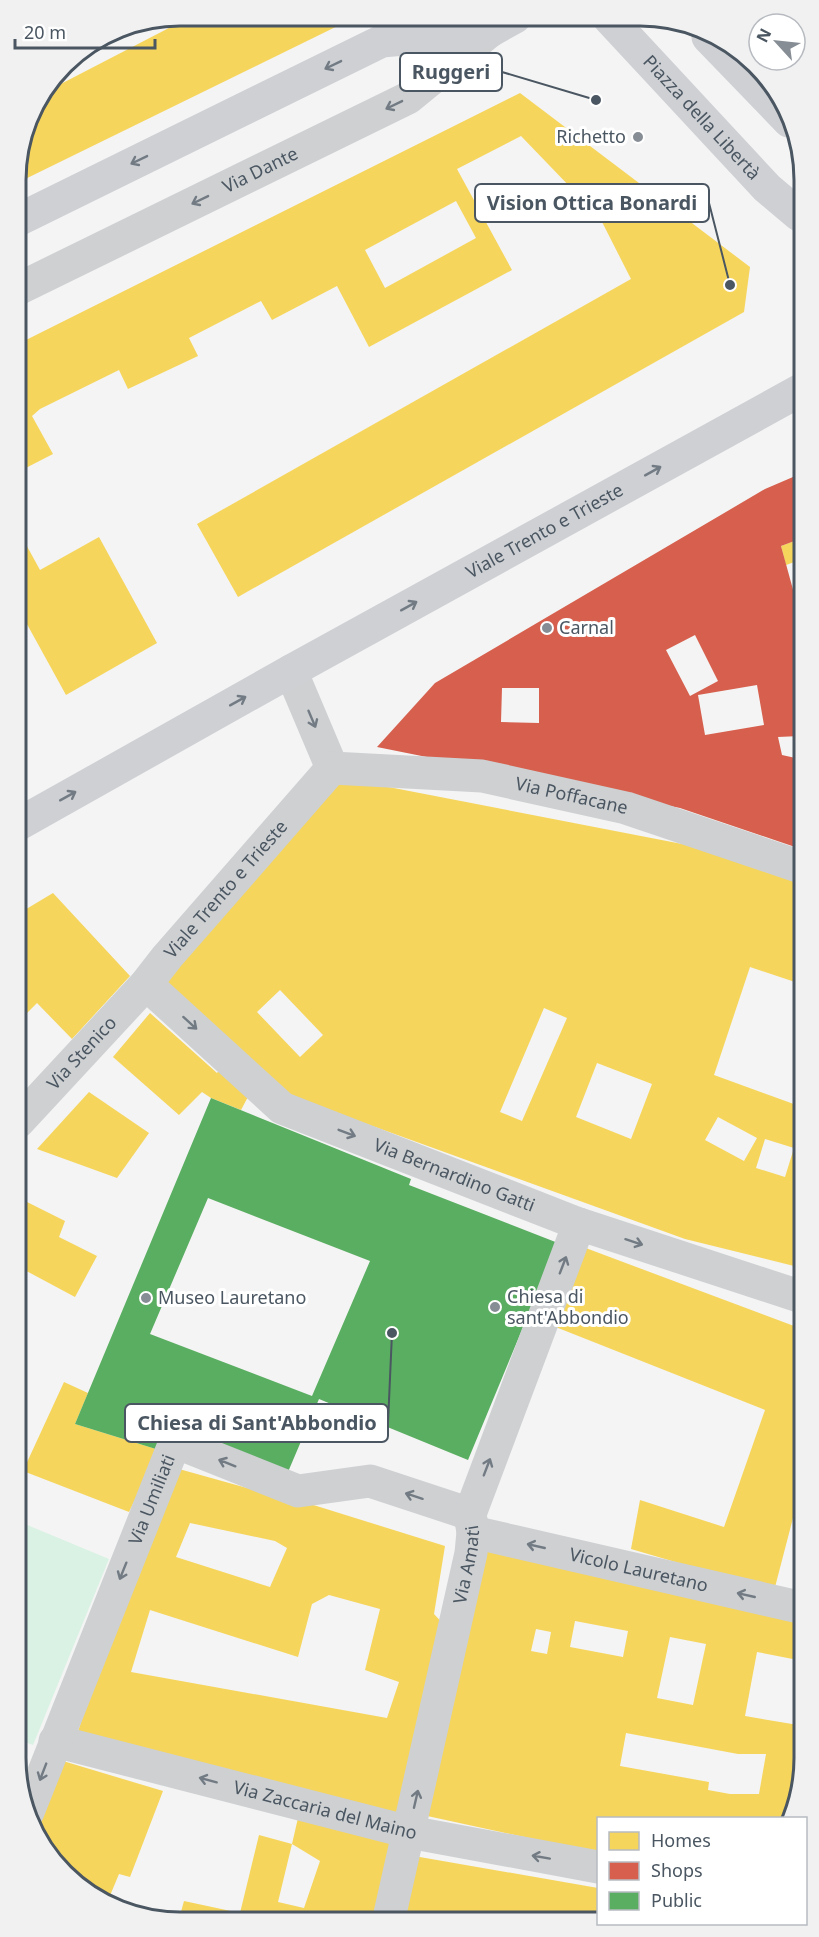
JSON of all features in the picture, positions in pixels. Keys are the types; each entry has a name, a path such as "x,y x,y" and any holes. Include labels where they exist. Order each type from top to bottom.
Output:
{"main road":[{"name":"Via Dante","path":"26,216 382,41 489,26"},
{"name":"Piazza della Libertà","path":"616,26 768,188 794,211"},
{"path":"715,45 776,107"},
{"name":"Viale Trento e Trieste","path":"26,820 794,394"}],"street":[{"name":"Via Dante","path":"26,285 408,98 500,26"},
{"path":"291,671 332,768"},
{"name":"Via Poffacane","path":"332,768 482,776 626,808 794,864"},
{"name":"Viale Trento e Trieste","path":"146,984 332,768"},
{"name":"Via Stenico","path":"26,1113 146,984"},
{"name":"Via Bernardino Gatti","path":"146,984 282,1108 579,1224 793,1294"},
{"name":"Via Amati","path":"390,1912 471,1553 472,1523 579,1224"},
{"name":"Via Umiliati","path":"32,1801 175,1442 298,1491 370,1482 472,1523"},
{"name":"Vicolo Lauretano","path":"472,1523 793,1605"},
{"name":"Via Zaccaria del Maino","path":"55,1740 409,1832 597,1867"}],"green space":[{"path":"26,1524 109,1559 33,1745 26,1742"}],"building: Homes":[{"path":"173,26 338,26 26,179 27,159 37,120 58,85"},
{"path":"520,93 750,267 744,312 238,597 197,524 631,279 600,218 521,136 457,169 512,270 369,347 337,286 272,320 261,301 189,338 198,356 128,389 119,370 40,409 32,416 53,454 26,468 26,340","holes":["456,201 476,238 385,288 365,250"]},
{"path":"99,537 157,643 66,695 26,622 26,544 40,570"},
{"path":"794,541 794,562 786,565 781,546"},
{"path":"342,778 708,849 794,876 793,981 750,967 714,1075 793,1104 793,1148 765,1139 756,1168 785,1177 793,1150 793,1266 685,1239 295,1098 161,982","holes":["280,990 323,1035 300,1057 257,1012","544,1008 567,1018 522,1121 500,1112","597,1063 652,1084 631,1139 576,1117","718,1117 757,1138 744,1161 705,1140"]},
{"path":"53,893 130,976 72,1039 37,1003 26,1014 26,909"},
{"path":"150,1013 217,1073 222,1067 250,1093 241,1110 202,1092 179,1115 113,1057"},
{"path":"89,1092 149,1133 117,1178 37,1149"},
{"path":"26,1202 65,1221 59,1237 97,1256 75,1297 26,1271"},
{"path":"575,1244 793,1326 793,1518 774,1591 631,1549 640,1500 724,1527 765,1410 543,1322"},
{"path":"64,1382 88,1393 75,1424 159,1450 129,1512 26,1472 26,1464"},
{"path":"179,1469 291,1498 445,1546 434,1614 448,1629 402,1816 76,1737 100,1667","holes":["190,1523 275,1541 287,1548 270,1587 176,1557","329,1595 380,1609 365,1670 399,1682 387,1718 131,1672 150,1610 298,1657 312,1604"]},
{"path":"478,1549 793,1620 793,1659 757,1652 745,1716 793,1724 791,1788 781,1817 597,1817 597,1853 418,1814","holes":["575,1621 628,1631 623,1657 570,1647","536,1629 551,1632 547,1654 531,1651","670,1637 706,1644 693,1705 657,1698","626,1733 738,1754 766,1754 759,1794 730,1794 708,1790 709,1782 620,1766"]},
{"path":"63,1761 163,1791 130,1877 119,1874 110,1895 70,1867 46,1835 39,1822"},
{"path":"298,1818 394,1840 379,1912 240,1912 259,1835 292,1844","holes":["292,1844 320,1861 304,1908 278,1902"]},
{"path":"414,1856 597,1888 597,1912 401,1912"},
{"path":"184,1901 235,1912 181,1912"}],"building: Shops":[{"path":"794,477 794,541 781,546 794,592 794,736 778,737 782,755 794,758 794,846 680,808 377,747 435,683 765,489","holes":["695,635 718,681 690,696 666,650","757,685 764,725 705,735 698,695","502,688 539,688 539,723 501,722"]}],"building: Public":[{"path":"211,1098 411,1179 409,1185 558,1243 468,1460 319,1399 285,1479 159,1450 75,1424","holes":["208,1198 370,1261 312,1396 150,1334"]}],"place":[{"name":"Ruggeri","path":"596,100"},
{"name":"Richetto","path":"638,137"},
{"name":"Vision Ottica Bonardi","path":"730,285"},
{"name":"Carnal","path":"547,628"},
{"name":"Museo Lauretano","path":"146,1298"},
{"name":"Chiesa di sant'Abbondio","path":"495,1307"},
{"name":"Chiesa di Sant'Abbondio","path":"392,1333"}]}
